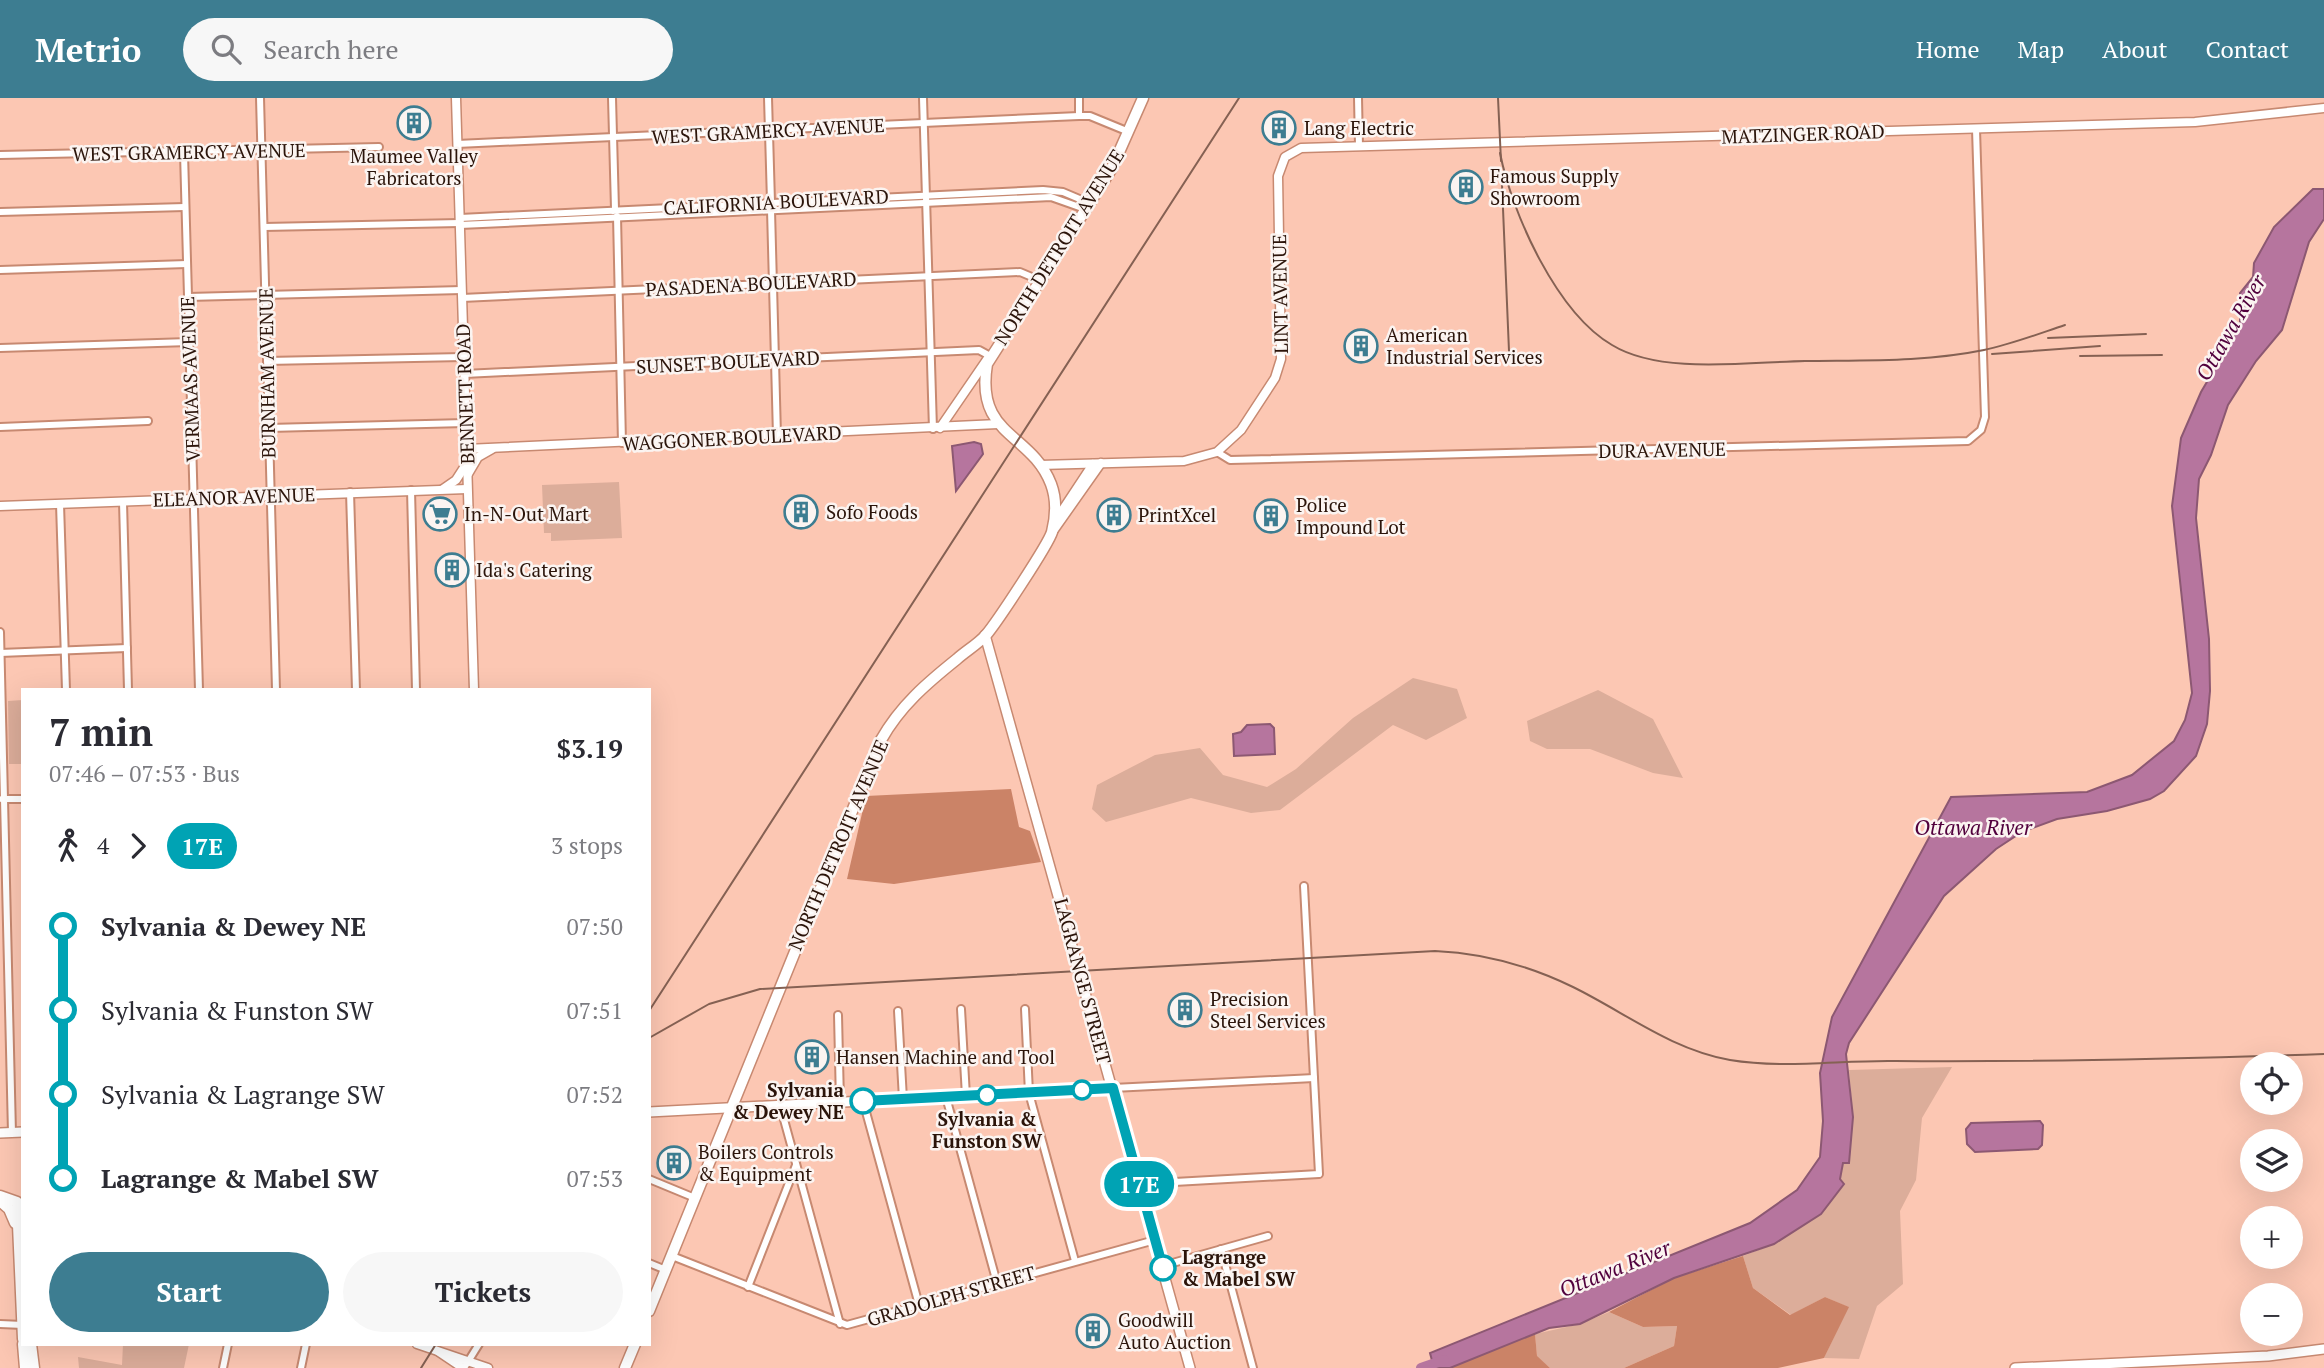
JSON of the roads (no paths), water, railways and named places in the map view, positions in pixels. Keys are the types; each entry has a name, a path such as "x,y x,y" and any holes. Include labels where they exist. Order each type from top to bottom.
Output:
{"main road":[{"name":"NORTH DETROIT AVENUE","path":"651,1306 881,740 906,702 985,635 1052,529 1055,499 1040,465 998,424 986,393 990,356 1112,168 1143,98"},
{"name":"LAGRANGE STREET","path":"985,635 1191,1368"},
{"path":"651,1112 1113,1088"},
{"path":"0,1133 21,1132"},
{"path":"0,1196 20,1203 21,1249"},
{"path":"0,1201 19,1228"},
{"path":"21,1262 18,1266 21,1310"},
{"path":"23,1346 25,1368"},
{"path":"31,1346 34,1368"},
{"path":"625,1368 634,1346"},
{"path":"2015,1368 2268,1356 2324,1349"}],"street":[{"name":"BURNHAM AVENUE","path":"260,98 276,688"},
{"name":"BENNETT ROAD","path":"456,98 474,688"},
{"path":"612,98 622,443"},
{"path":"768,98 777,436"},
{"path":"923,98 936,428"},
{"path":"1079,98 1079,116"},
{"path":"1358,98 1359,146"},
{"name":"MATZINGER ROAD","path":"1285,157 1301,148 2195,122 2324,108"},
{"name":"WEST GRAMERCY AVENUE","path":"457,144 1079,116 1090,116 1129,132"},
{"name":"DURA AVENUE","path":"1040,465 1184,461 1217,452 1230,460 1284,459 1955,442 1973,438 1981,430 1985,417 1976,129"},
{"name":"WEST GRAMERCY AVENUE","path":"0,155 379,147"},
{"name":"VERMAAS AVENUE","path":"184,153 199,688"},
{"name":"LINT AVENUE","path":"1217,452 1241,430 1275,378 1281,359 1277,184 1279,169 1285,157"},
{"name":"CALIFORNIA BOULEVARD","path":"264,227 460,222 1057,191 1087,206"},
{"path":"0,212 186,207"},
{"path":"0,270 187,264"},
{"name":"PASADENA BOULEVARD","path":"188,296 617,291 1020,272 1039,279"},
{"path":"0,348 189,342"},
{"name":"SUNSET BOULEVARD","path":"464,374 932,351 979,350 990,356"},
{"name":"NORTH DETROIT AVENUE","path":"936,428 990,356"},
{"path":"267,361 463,357"},
{"path":"0,427 148,421"},
{"path":"269,428 465,423"},
{"name":"WAGGONER BOULEVARD","path":"466,449 998,424"},
{"path":"467,484 478,457 496,448"},
{"path":"442,489 456,480 467,463"},
{"path":"1052,529 1097,463"},
{"name":"ELEANOR AVENUE","path":"0,506 442,489 467,484"},
{"path":"411,490 416,688"},
{"path":"350,492 356,688"},
{"path":"123,502 128,688"},
{"path":"60,504 66,688"},
{"path":"0,632 12,1133"},
{"path":"1,653 127,648"},
{"path":"2,799 21,799"},
{"path":"1139,1184 1319,1174 1304,886"},
{"path":"961,1009 966,1096"},
{"path":"1025,1009 1029,1093 1075,1261"},
{"path":"898,1011 903,1099"},
{"path":"838,1014 840,1102"},
{"path":"1113,1088 1314,1078"},
{"path":"946,1097 997,1283"},
{"path":"863,1101 919,1305"},
{"path":"780,1105 841,1324"},
{"path":"748,1287 796,1164"},
{"path":"651,1180 695,1198"},
{"path":"1162,1266 1268,1236"},
{"name":"GRADOLPH STREET","path":"672,1256 847,1325 1155,1240"},
{"path":"1221,1249 1253,1368"},
{"path":"651,1264 666,1270"},
{"path":"0,1324 21,1325"},
{"path":"223,1368 228,1346"},
{"path":"301,1368 306,1346"},
{"path":"422,1346 488,1367"},
{"path":"439,1352 463,1368 479,1346"}],"water":[{"name":"Ottawa River","path":"2313,189 2324,189 2324,219 2309,242 2282,330 2256,361 2228,405 2211,455 2199,479 2196,518 2209,639 2210,691 2207,724 2196,756 2164,791 2150,799 2107,811 2057,819 2022,832 1996,849 1944,896 1849,1043 1846,1054 1853,1117 1849,1163 1843,1163 1840,1179 1844,1184 1821,1214 1774,1244 1674,1278 1580,1324 1549,1328 1450,1368 1434,1368 1430,1353 1750,1223 1797,1190 1820,1157 1823,1121 1820,1073 1832,1017 1951,797 2087,792 2132,775 2174,741 2185,720 2192,693 2172,506 2181,438 2201,392 2240,326 2240,293 2253,277 2254,263 2274,227"},
{"path":"974,442 981,444 983,454 956,491 952,446"},
{"path":"1270,724 1274,728 1275,754 1234,756 1233,734 1241,732 1247,725"},
{"path":"2040,1121 2043,1125 2042,1145 2038,1149 1975,1152 1967,1144 1966,1129 1971,1123"}],"waterway":[{"name":"Ottawa River","path":"1421,1368 1444,1360"}],"railway":[{"path":"651,1008 1239,98"},
{"path":"1498,98 1501,161"},
{"path":"1500,153 1526,232 1556,286 1592,330 1612,345 1632,354 1680,364 1706,365 1917,358 1984,350 2065,325"},
{"path":"1502,185 1509,351"},
{"path":"2048,338 2146,334"},
{"path":"1992,354 2100,346"},
{"path":"2080,356 2162,355"},
{"path":"651,1037 709,1004 760,989 1435,951 1488,958 1540,973 1593,997 1688,1048 1708,1055 1750,1063 2110,1060 2324,1054"},
{"path":"421,1368 435,1346"}],"place":[{"name":"Maumee Valley Fabricators","path":"414,123"},
{"name":"Lang Electric","path":"1279,128"},
{"name":"Famous Supply Showroom","path":"1466,187"},
{"name":"American Industrial Services","path":"1361,346"},
{"name":"Sofo Foods","path":"801,512"},
{"name":"In-N-Out Mart","path":"440,514"},
{"name":"PrintXcel","path":"1114,515"},
{"name":"Police Impound Lot","path":"1271,516"},
{"name":"Ida's Catering","path":"452,570"},
{"name":"Precision Steel Services","path":"1185,1010"},
{"name":"Hansen Machine and Tool","path":"812,1057"},
{"name":"Sylvania & Funston SW","path":"987,1095"},
{"name":"Sylvania & Dewey NE","path":"863,1101"},
{"name":"Boilers Controls & Equipment","path":"674,1163"},
{"name":"Lagrange & Mabel SW","path":"1163,1268"},
{"name":"Goodwill Auto Auction","path":"1093,1331"}]}
